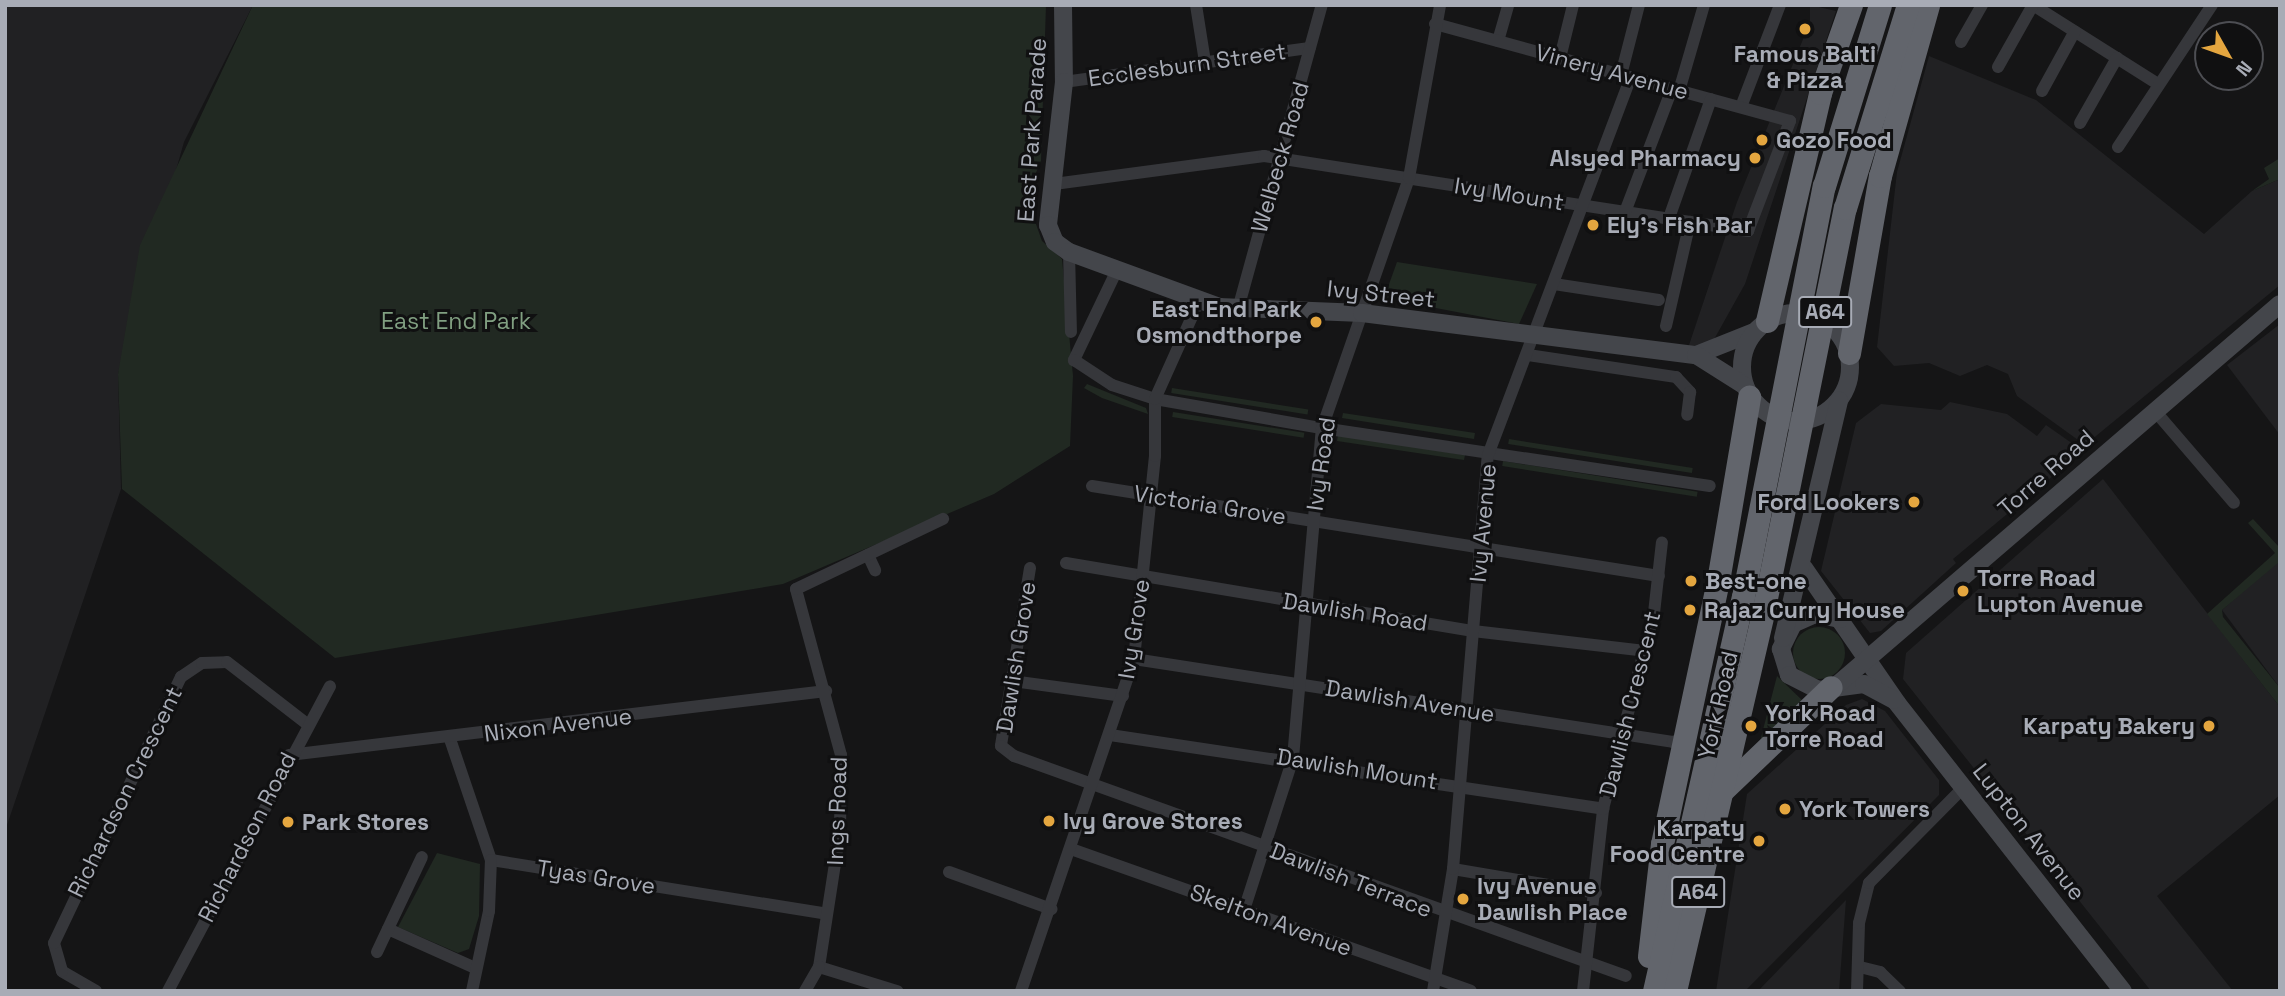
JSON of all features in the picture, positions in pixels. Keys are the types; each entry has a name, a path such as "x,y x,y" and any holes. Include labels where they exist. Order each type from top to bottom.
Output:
{"highway":[{"path":"1760,326 1816,105 1851,5"},
{"path":"1849,353 1880,176 1927,5"},
{"name":"York Road","path":"1654,991 1743,597 1824,186 1876,13"},
{"name":"York Road","path":"1675,991 1765,603 1844,208 1904,15"},
{"path":"1645,991 1662,844 1685,738 1747,392"},
{"path":"1719,794 1838,684"}],"street":[{"name":"East Park Parade","path":"1063,5 1064,82 1050,235 1069,252"},
{"path":"1196,5 1205,62"},
{"name":"Welbeck Road","path":"1238,309 1322,5"},
{"name":"Ivy Road","path":"1244,910 1267,847 1293,758 1303,684 1322,428 1409,178 1440,5"},
{"path":"1498,41 1508,5"},
{"path":"1560,58 1573,5"},
{"name":"Ivy Avenue","path":"1434,985 1448,917 1453,869 1488,455 1583,205 1626,76 1639,5"},
{"path":"1625,212 1676,90 1704,5"},
{"path":"1741,107 1780,5"},
{"path":"1961,42 1982,5"},
{"path":"1998,66 2033,5 2158,84"},
{"path":"2118,146 2208,7"},
{"name":"Vinery Avenue","path":"1435,24 1790,121"},
{"path":"2042,91 2075,31"},
{"name":"Ecclesburn Street","path":"1064,82 1310,48"},
{"path":"2080,123 2117,58"},
{"path":"1669,218 1711,99"},
{"name":"Ivy Mount","path":"1054,184 1279,159 1748,231 1790,121"},
{"path":"1666,326 1690,222"},
{"path":"1069,252 1071,332"},
{"name":"Ivy Street","path":"1069,252 1116,272 1199,301 1238,309 1362,313 1676,377 1690,392 1687,415"},
{"path":"1116,272 1074,360 1112,385 1155,399 1322,428 1488,455 1710,486"},
{"path":"1554,284 1658,300"},
{"name":"Ivy Grove","path":"1021,991 1134,659 1152,496 1155,399 1199,301"},
{"name":"Torre Road","path":"1838,684 1871,660 2280,304"},
{"path":"1783,638 1804,568 1839,401 1847,386 1849,353 1820,318 1793,313 1760,326 1741,364 1747,392 1774,417 1807,421 1839,401"},
{"name":"Ivy Street","path":"1531,347 1696,355 1760,326"},
{"name":"Ivy Street","path":"1696,355 1747,392"},
{"path":"2155,411 2234,503"},
{"path":"1807,421 1831,446"},
{"name":"Victoria Grove","path":"1092,485 1659,576"},
{"path":"875,570 868,555 943,519"},
{"name":"Dawlish Crescent","path":"1583,991 1590,964 1603,809 1626,734 1645,651 1659,576 1662,542"},
{"name":"Ings Road","path":"805,991 819,967 842,792 841,755 826,691 796,589 868,555"},
{"name":"Dawlish Road","path":"1066,563 1473,631 1645,651"},
{"name":"Dawlish Grove","path":"1001,746 1030,568"},
{"name":"Lupton Avenue","path":"1804,568 1871,660 1897,703 2123,991"},
{"path":"1783,638 1804,617 1846,626 1856,657 1838,684"},
{"name":"Lupton Avenue","path":"1783,638 1781,657 1789,676 1807,688 1864,684 1897,703"},
{"name":"Dawlish Avenue","path":"1134,659 1660,740 1685,738"},
{"name":"Richardson Crescent","path":"96,991 62,971 54,943 181,677 202,663 227,662 306,723"},
{"path":"1012,681 1123,696"},
{"name":"Richardson Road","path":"168,991 289,755 330,686"},
{"name":"Nixon Avenue","path":"289,755 450,739 826,691"},
{"name":"Dawlish Mount","path":"1110,735 1293,758 1603,809"},
{"path":"450,739 491,860 489,911 473,967 472,991"},
{"name":"Dawlish Terrace","path":"1001,746 1093,784 1448,917 1626,976"},
{"path":"1857,991 1860,967 1859,923 1869,883 1963,788"},
{"name":"Skelton Avenue","path":"1071,849 1244,910 1434,985 1471,991"},
{"path":"377,951 422,857"},
{"name":"Tyas Grove","path":"491,860 827,914"},
{"path":"1453,869 1596,893"},
{"path":"949,873 1051,909"},
{"path":"388,929 473,967"},
{"path":"819,967 897,991"},
{"path":"1860,967 1880,972 1900,991"}],"shaded area":[{"path":"5,5 253,5 184,142 118,374 121,489 5,831"},
{"path":"1810,5 1836,11 1745,284 1712,343 1688,348 1737,202 1810,22"},
{"path":"1929,56 2036,100 2204,234 2252,191 2280,179 2280,285 2085,445 2017,396 2008,374 1987,365 1960,376 1929,363 1894,366 1877,347 1897,172"},
{"path":"2280,324 2280,435 2227,365"},
{"path":"1950,402 2007,414 2037,436 2046,425 2083,451 1953,559 1956,563 1881,631 1870,633 1821,571 1856,423 1881,404 1941,410"},
{"path":"2103,479 2280,707 2280,795 2157,896 2233,991 2151,991 1903,679 1906,653"},
{"path":"2280,558 2280,688 2222,610"},
{"path":"1862,699 1885,711 1939,780 1939,795 1745,991 1716,991 1747,794 1846,705"},
{"path":"1846,900 1839,991 1758,991"}],"green space":[{"name":"East End Park","path":"253,5 1046,5 1041,161 1026,196 1042,241 1062,259 1073,376 1070,446 994,494 783,584 335,658 122,489 118,374 140,245"},
{"path":"2280,158 2280,179 2252,191 2269,179 2264,168"},
{"path":"1397,262 1537,284 1519,324 1384,298"},
{"path":"1087,384 1146,408 1148,414 1102,398 1084,388"},
{"path":"1172,388 1308,410 1308,415 1171,393"},
{"path":"1173,412 1304,433 1304,438 1172,417"},
{"path":"1343,413 1475,433 1474,439 1342,418"},
{"path":"1338,435 1465,455 1464,460 1337,441"},
{"path":"1509,439 1693,468 1692,473 1508,444"},
{"path":"1503,461 1698,492 1697,497 1502,466"},
{"path":"2253,519 2280,548 2278,563 2222,610 2223,617 2280,688 2280,707 2207,614 2275,553 2248,523"},
{"path":"1819,627 1829,629 1837,635 1843,643 1843,663 1837,671 1829,677 1819,679 1809,677 1801,671 1795,663 1793,653 1795,643 1801,635 1809,629"},
{"path":"1777,676 1803,701 1778,732 1767,725 1771,739 1758,749"},
{"path":"437,853 480,864 479,916 469,949 458,953 398,927"}],"place":[{"name":"Famous Balti & Pizza","path":"1805,29"},
{"name":"Gozo Food","path":"1762,140"},
{"name":"Alsyed Pharmacy","path":"1755,158"},
{"name":"Ely's Fish Bar","path":"1593,225"},
{"name":"East End Park Osmondthorpe","path":"1316,322"},
{"name":"Ford Lookers","path":"1914,502"},
{"name":"Best-one","path":"1691,581"},
{"name":"Torre Road Lupton Avenue","path":"1963,591"},
{"name":"Rajaz Curry House","path":"1690,610"},
{"name":"York Road Torre Road","path":"1751,726"},
{"name":"Karpaty Bakery","path":"2209,726"},
{"name":"York Towers","path":"1785,809"},
{"name":"Ivy Grove Stores","path":"1049,821"},
{"name":"Park Stores","path":"288,822"},
{"name":"Karpaty Food Centre","path":"1759,841"},
{"name":"Ivy Avenue Dawlish Place","path":"1463,899"}]}
